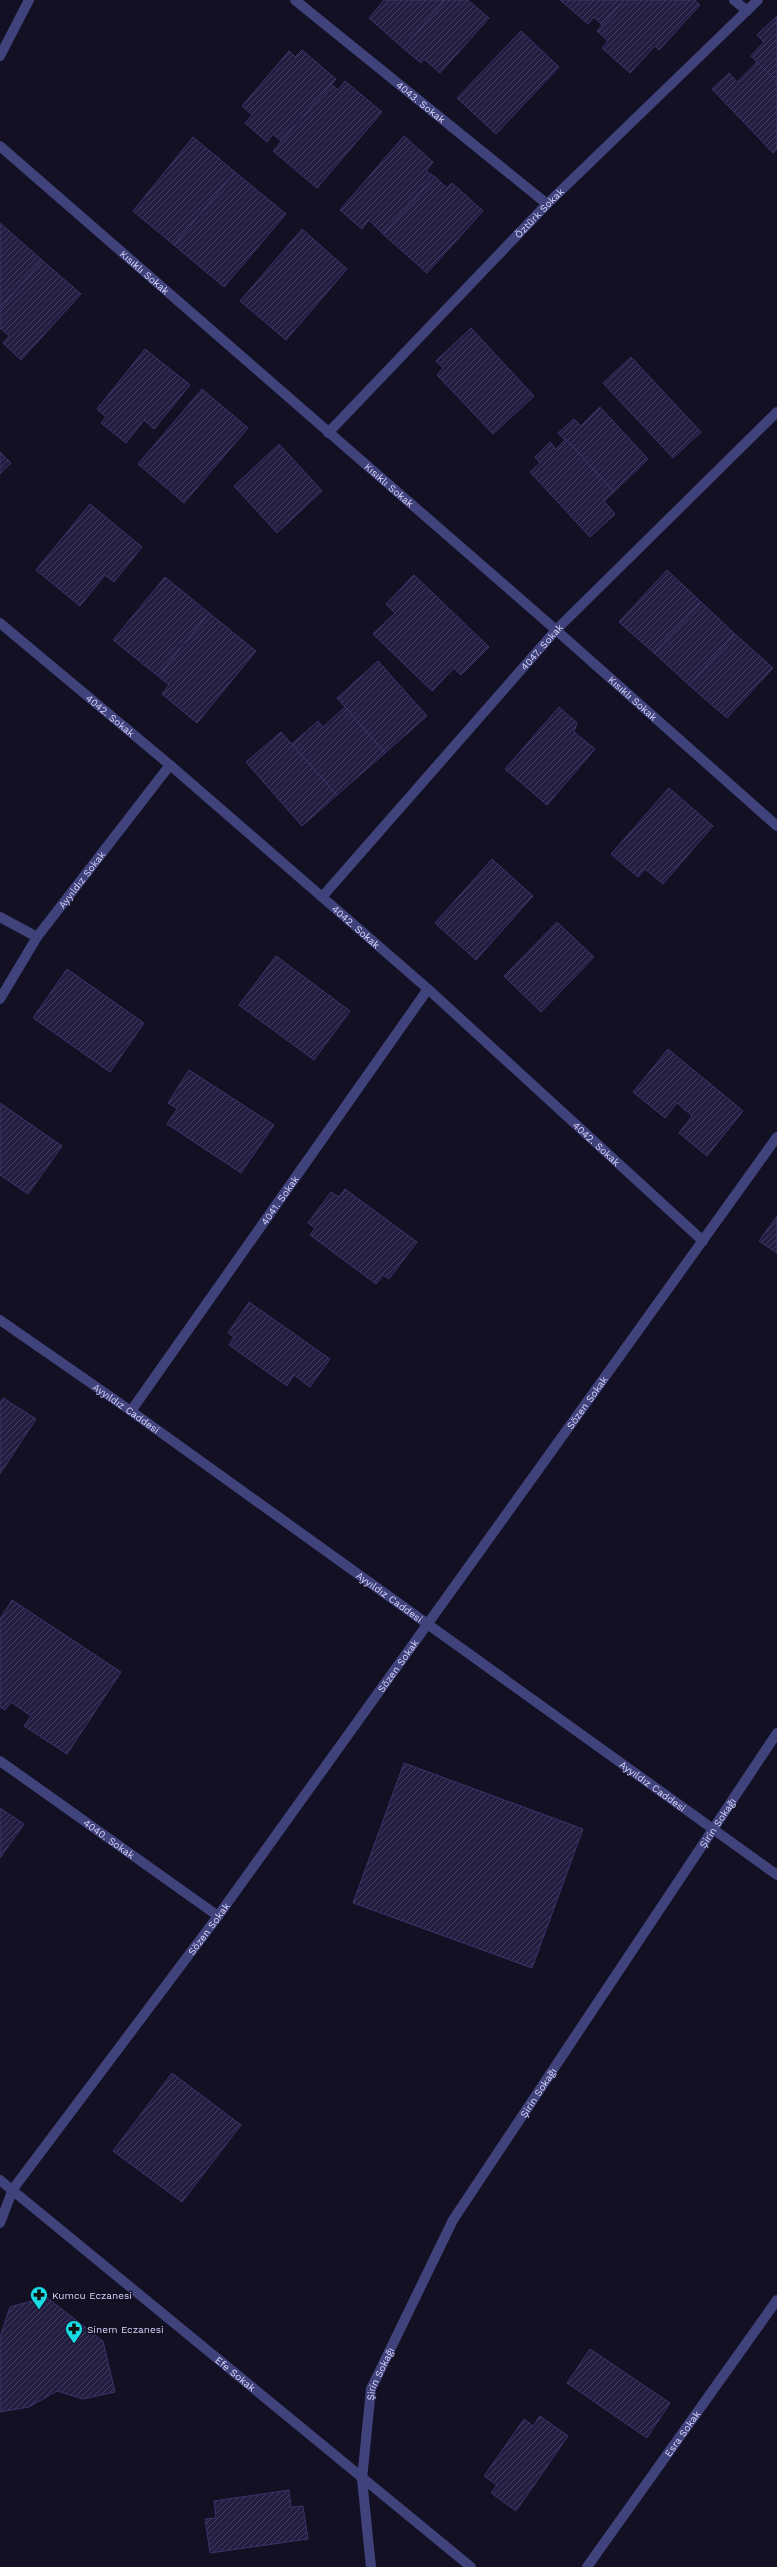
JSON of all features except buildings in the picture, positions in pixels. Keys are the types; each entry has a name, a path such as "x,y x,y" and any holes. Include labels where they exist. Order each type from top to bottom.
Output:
{"street":[{"path":"0,56 29,0"},
{"name":"4043. Sokak","path":"295,0 547,204"},
{"path":"734,0 747,11"},
{"name":"Öztürk Sokak","path":"328,433 547,204 758,0"},
{"name":"Kısıklı Sokak","path":"0,146 556,630 777,826"},
{"name":"4047. Sokak","path":"322,897 556,630 777,412"},
{"name":"4042. Sokak","path":"0,623 170,765 428,989 703,1240"},
{"name":"Ayyıldız Sokak","path":"0,999 37,937 170,765"},
{"path":"0,917 37,937"},
{"name":"4041. Sokak","path":"131,1411 428,989"},
{"name":"Sözen Sokak","path":"0,2223 13,2189 218,1916 777,1137"},
{"name":"Ayyıldız Caddesi","path":"0,1320 131,1411 777,1875"},
{"name":"Şirin Sokağı","path":"371,2567 362,2479 371,2389 453,2220 712,1828 777,1733"},
{"name":"4040. Sokak","path":"0,1760 218,1916"},
{"name":"Efe Sokak","path":"0,2180 13,2189 362,2479 471,2567"},
{"name":"Esra Sokak","path":"587,2567 777,2300"}],"place":[{"name":"Kumcu Eczanesi","path":"39,2310"},
{"name":"Sinem Eczanesi","path":"74,2344"}]}
